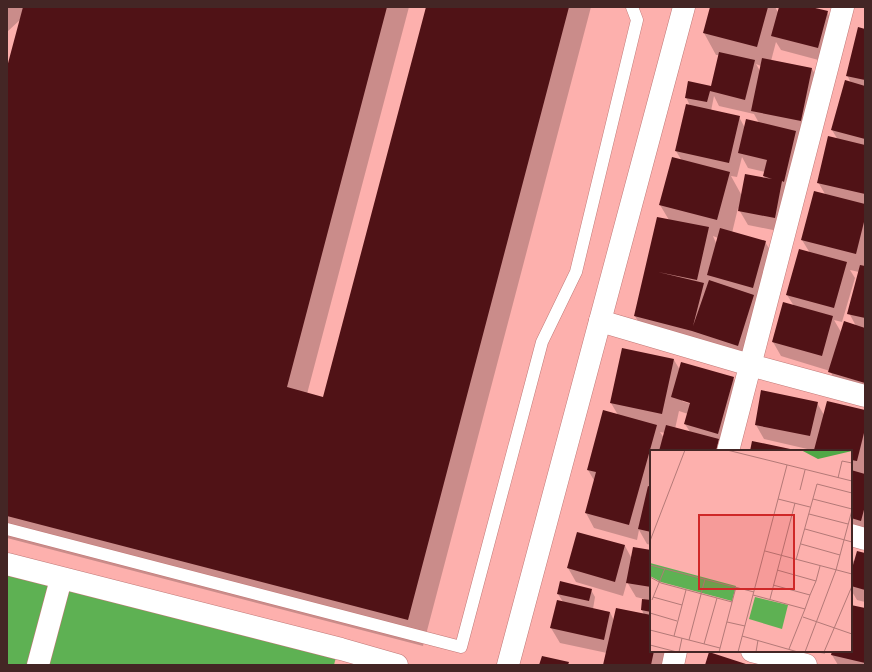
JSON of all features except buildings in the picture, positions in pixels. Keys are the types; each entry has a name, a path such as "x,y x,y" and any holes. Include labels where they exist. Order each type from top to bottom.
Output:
{"street":[{"path":"508,665 684,7"},
{"path":"728,450 843,7"},
{"path":"600,321 750,365 865,396"},
{"path":"852,535 865,539"},
{"path":"7,564 338,657 397,665"},
{"path":"38,665 61,579"},
{"path":"672,665 676,652"},
{"path":"756,652 806,665"}],"lane":[{"path":"7,529 461,647 542,342 576,272 637,20 632,7"}],"green space":[{"path":"7,553 340,641 334,665 7,665"}]}
